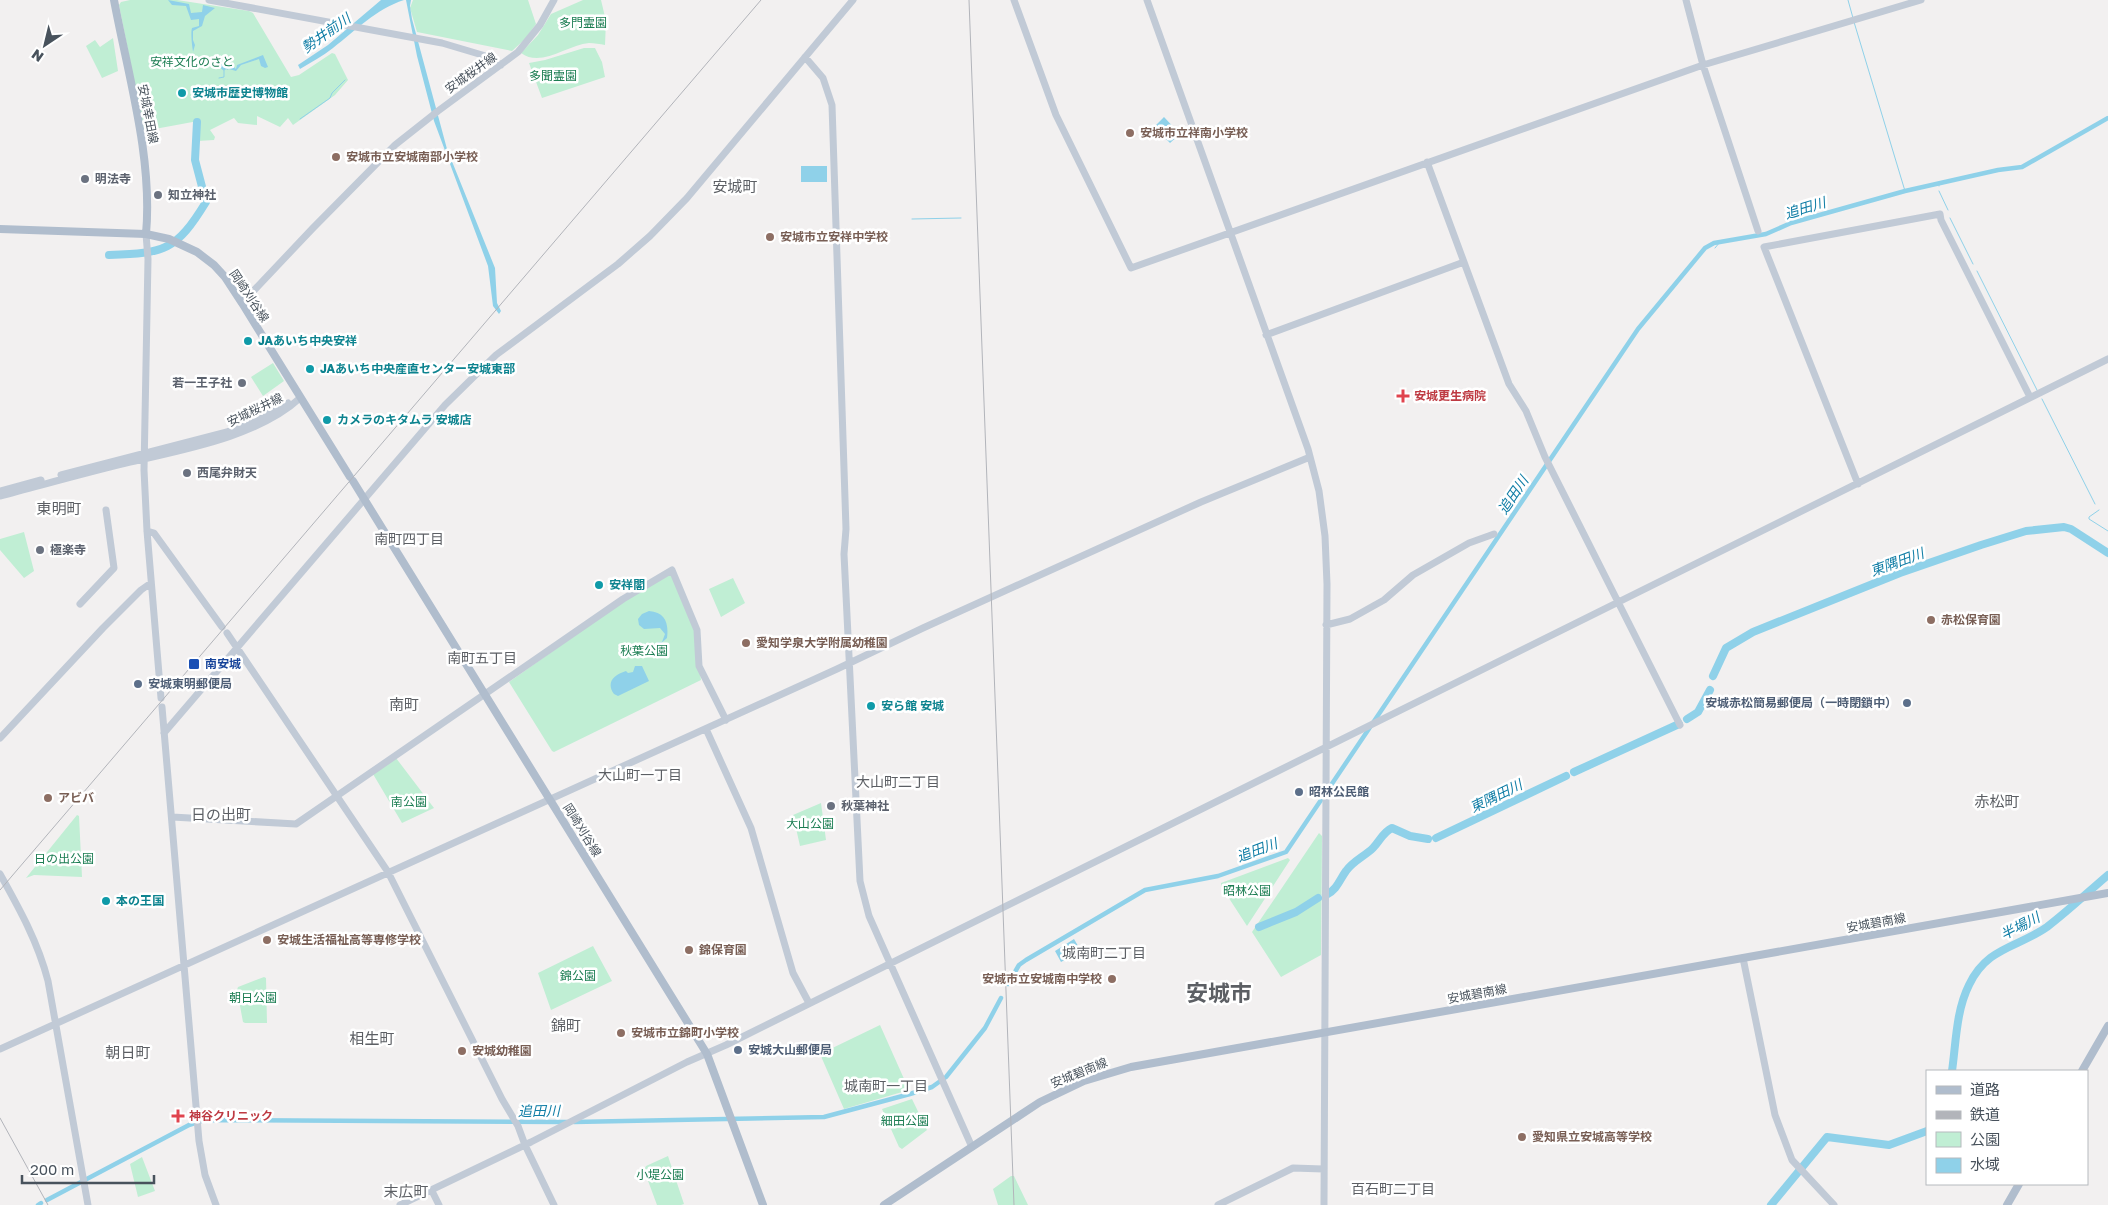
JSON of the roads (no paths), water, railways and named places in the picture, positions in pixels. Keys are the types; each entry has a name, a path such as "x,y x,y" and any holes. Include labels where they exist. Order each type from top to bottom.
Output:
{"main road":[{"name":"安城幸田線","path":"114,0 143,151 148,197 146,234"},
{"name":"岡崎刈谷線","path":"0,229 146,234 183,244 205,258 225,277 707,1054 763,1205"},
{"name":"安城碧南線","path":"884,1205 1040,1102 1084,1081 1106,1073 1325,1032 2108,893"},
{"path":"2083,1070 2108,1026"},
{"path":"2007,1205 2018,1185"}],"street":[{"path":"209,0 442,43 489,57 501,65"},
{"name":"安城桜井線","path":"242,303 395,145 518,52 534,34 554,0"},
{"path":"164,733 445,406 496,355 618,264 650,236 687,198 853,0"},
{"path":"1014,0 1056,115 1131,268 1703,65 1920,0"},
{"path":"1147,0 1310,457 1319,491 1325,536 1327,584 1324,1205"},
{"path":"1686,0 1703,65 1759,234"},
{"path":"805,56 823,78 832,104 846,529 844,554 859,875 869,916 972,1146"},
{"path":"1427,162 1506,377 1526,411 1547,459 1680,725"},
{"path":"1858,484 1764,247 1940,214 2030,397"},
{"path":"146,234 148,259 144,457 147,531 161,698"},
{"path":"1266,335 1464,262"},
{"path":"400,1205 525,1145 687,1062 707,1054 1326,748 2108,359"},
{"name":"安城桜井線","path":"0,496 242,431 280,413 300,398"},
{"name":"安城桜井線","path":"0,491 144,457"},
{"path":"0,1049 726,720 1201,502 1310,457"},
{"path":"80,604 114,568 106,510"},
{"path":"147,531 154,534 225,630 388,872 494,1083 514,1117 525,1145 554,1205"},
{"path":"1326,625 1350,619 1384,600 1413,575 1469,543 1494,534"},
{"path":"172,817 296,824 623,600 672,570 697,630 699,666 726,720"},
{"path":"0,738 103,628 141,590 152,583"},
{"path":"162,707 200,1153 204,1175 216,1205"},
{"path":"706,729 751,828 793,973 809,1003"},
{"path":"0,874 41,956 88,1205"},
{"path":"1743,958 1775,1115 1792,1160 1834,1205"},
{"path":"1218,1205 1293,1168 1323,1169"},
{"path":"432,1191 439,1205"}],"water":[{"path":"168,0 189,4 191,13 202,12 203,5 215,8 205,16 202,26 193,31 195,45 193,52 192,28 199,26 199,19 191,20 186,6 172,5"},
{"path":"381,0 404,0 375,14 329,51 300,69 298,65 328,45"},
{"path":"406,0 411,0 412,19 447,149 495,268 497,303 501,311 499,314 493,306 488,266 434,121 417,56"},
{"path":"193,53 198,63 206,63 213,60 221,64 228,63 229,66 233,66 236,69 237,65 263,55 268,67 261,66 259,59 241,65 236,71 229,69 229,67 228,70 224,71 213,61 206,65 197,64"},
{"path":"1164,117 1180,134 1170,143 1154,127"},
{"path":"801,166 827,166 827,182 801,182"},
{"path":"649,611 662,616 665,619 667,628 667,638 657,647 655,653 654,647 656,643 662,642 665,634 660,628 644,629 639,625 638,619 642,614"},
{"path":"635,666 642,666 649,681 618,696 614,694 611,683 614,677 626,671 628,673 633,672"},
{"path":"1074,939 1081,951 1061,962 1055,951"}],"waterway":[{"path":"1848,0 1853,18"},
{"path":"1854,22 1905,191"},
{"path":"219,78 224,77 224,71"},
{"path":"300,119 330,98 332,93 345,80"},
{"name":"追田川","path":"1008,984 1019,965 1026,960 1145,890 1218,876 1286,852 1638,329 1705,248 1714,243 1766,234 1791,223 1905,191 1998,170 2022,167 2108,118"},
{"name":"勢井前川","path":"109,255 144,253 167,246 177,240 196,218 206,202 195,160 197,122"},
{"path":"1939,191 1948,210"},
{"path":"912,219 961,218"},
{"path":"1950,218 1973,264"},
{"name":"追田川","path":"1715,248 1720,242"},
{"path":"1977,271 2038,392"},
{"path":"2042,399 2095,504"},
{"path":"2099,510 2089,519 2108,531"},
{"name":"東隅田川","path":"1713,676 1726,648 1753,632 1900,573 1981,545 2026,531 2064,527 2071,529 2108,553"},
{"name":"東隅田川","path":"1687,719 1698,712 1710,690"},
{"name":"東隅田川","path":"1574,772 1679,724"},
{"name":"東隅田川","path":"1436,838 1566,776"},
{"name":"東隅田川","path":"1326,895 1336,887 1349,867 1373,848 1384,834 1392,828 1410,836 1428,839"},
{"name":"半場川","path":"1952,1070 1961,1005 1976,972 1994,955 2047,927 2108,875"},
{"name":"東隅田川","path":"1259,927 1296,912 1318,898"},
{"name":"追田川","path":"574,1122 824,1117 910,1094 932,1087 946,1077 985,1028 1001,998"},
{"name":"追田川","path":"47,1200 189,1125 204,1120 567,1122"},
{"name":"半場川","path":"1771,1205 1827,1137 1889,1145 1926,1131"}],"railway":[{"path":"0,890 761,0"},
{"path":"969,0 1014,1205"},
{"path":"0,1118 48,1205"}],"place":[{"name":"安城市歴史博物館","path":"182,93"},
{"name":"安城市立祥南小学校","path":"1130,133"},
{"name":"安城市立安城南部小学校","path":"336,157"},
{"name":"明法寺","path":"85,179"},
{"name":"知立神社","path":"158,195"},
{"name":"安城市立安祥中学校","path":"770,237"},
{"name":"JAあいち中央安祥","path":"248,341"},
{"name":"JAあいち中央産直センター安城東部","path":"310,369"},
{"name":"若一王子社","path":"242,383"},
{"name":"安城更生病院","path":"1403,396"},
{"name":"カメラのキタムラ 安城店","path":"327,420"},
{"name":"西尾弁財天","path":"187,473"},
{"name":"極楽寺","path":"40,550"},
{"name":"安祥閣","path":"599,585"},
{"name":"赤松保育園","path":"1931,620"},
{"name":"愛知学泉大学附属幼稚園","path":"746,643"},
{"name":"南安城","path":"194,664"},
{"name":"安城東明郵便局","path":"138,684"},
{"name":"安城赤松簡易郵便局（一時閉鎖中）","path":"1907,703"},
{"name":"安ら館 安城","path":"871,706"},
{"name":"昭林公民館","path":"1299,792"},
{"name":"アビバ","path":"48,798"},
{"name":"秋葉神社","path":"831,806"},
{"name":"本の王国","path":"106,901"},
{"name":"安城生活福祉高等専修学校","path":"267,940"},
{"name":"錦保育園","path":"689,950"},
{"name":"安城市立安城南中学校","path":"1112,979"},
{"name":"安城市立錦町小学校","path":"621,1033"},
{"name":"安城大山郵便局","path":"738,1050"},
{"name":"安城幼稚園","path":"462,1051"},
{"name":"神谷クリニック","path":"178,1116"},
{"name":"愛知県立安城高等学校","path":"1522,1137"}],"district":[{"name":"安城町","path":"735,187"},
{"name":"東明町","path":"59,509"},
{"name":"南町四丁目","path":"409,539"},
{"name":"南町五丁目","path":"482,658"},
{"name":"南町","path":"404,705"},
{"name":"大山町一丁目","path":"640,775"},
{"name":"大山町二丁目","path":"898,782"},
{"name":"赤松町","path":"1997,802"},
{"name":"日の出町","path":"221,815"},
{"name":"城南町二丁目","path":"1104,953"},
{"name":"安城市","path":"1219,993"},
{"name":"錦町","path":"566,1026"},
{"name":"相生町","path":"372,1039"},
{"name":"朝日町","path":"128,1053"},
{"name":"城南町一丁目","path":"886,1086"},
{"name":"百石町二丁目","path":"1393,1189"},
{"name":"末広町","path":"406,1192"}],"park label":[{"name":"多門霊園","path":"583,23"},
{"name":"安祥文化のさと","path":"192,62"},
{"name":"多聞霊園","path":"553,76"},
{"name":"秋葉公園","path":"644,651"},
{"name":"南公園","path":"409,802"},
{"name":"大山公園","path":"810,824"},
{"name":"日の出公園","path":"64,859"},
{"name":"昭林公園","path":"1247,891"},
{"name":"錦公園","path":"578,976"},
{"name":"朝日公園","path":"253,998"},
{"name":"細田公園","path":"905,1121"},
{"name":"小堤公園","path":"660,1175"}]}
